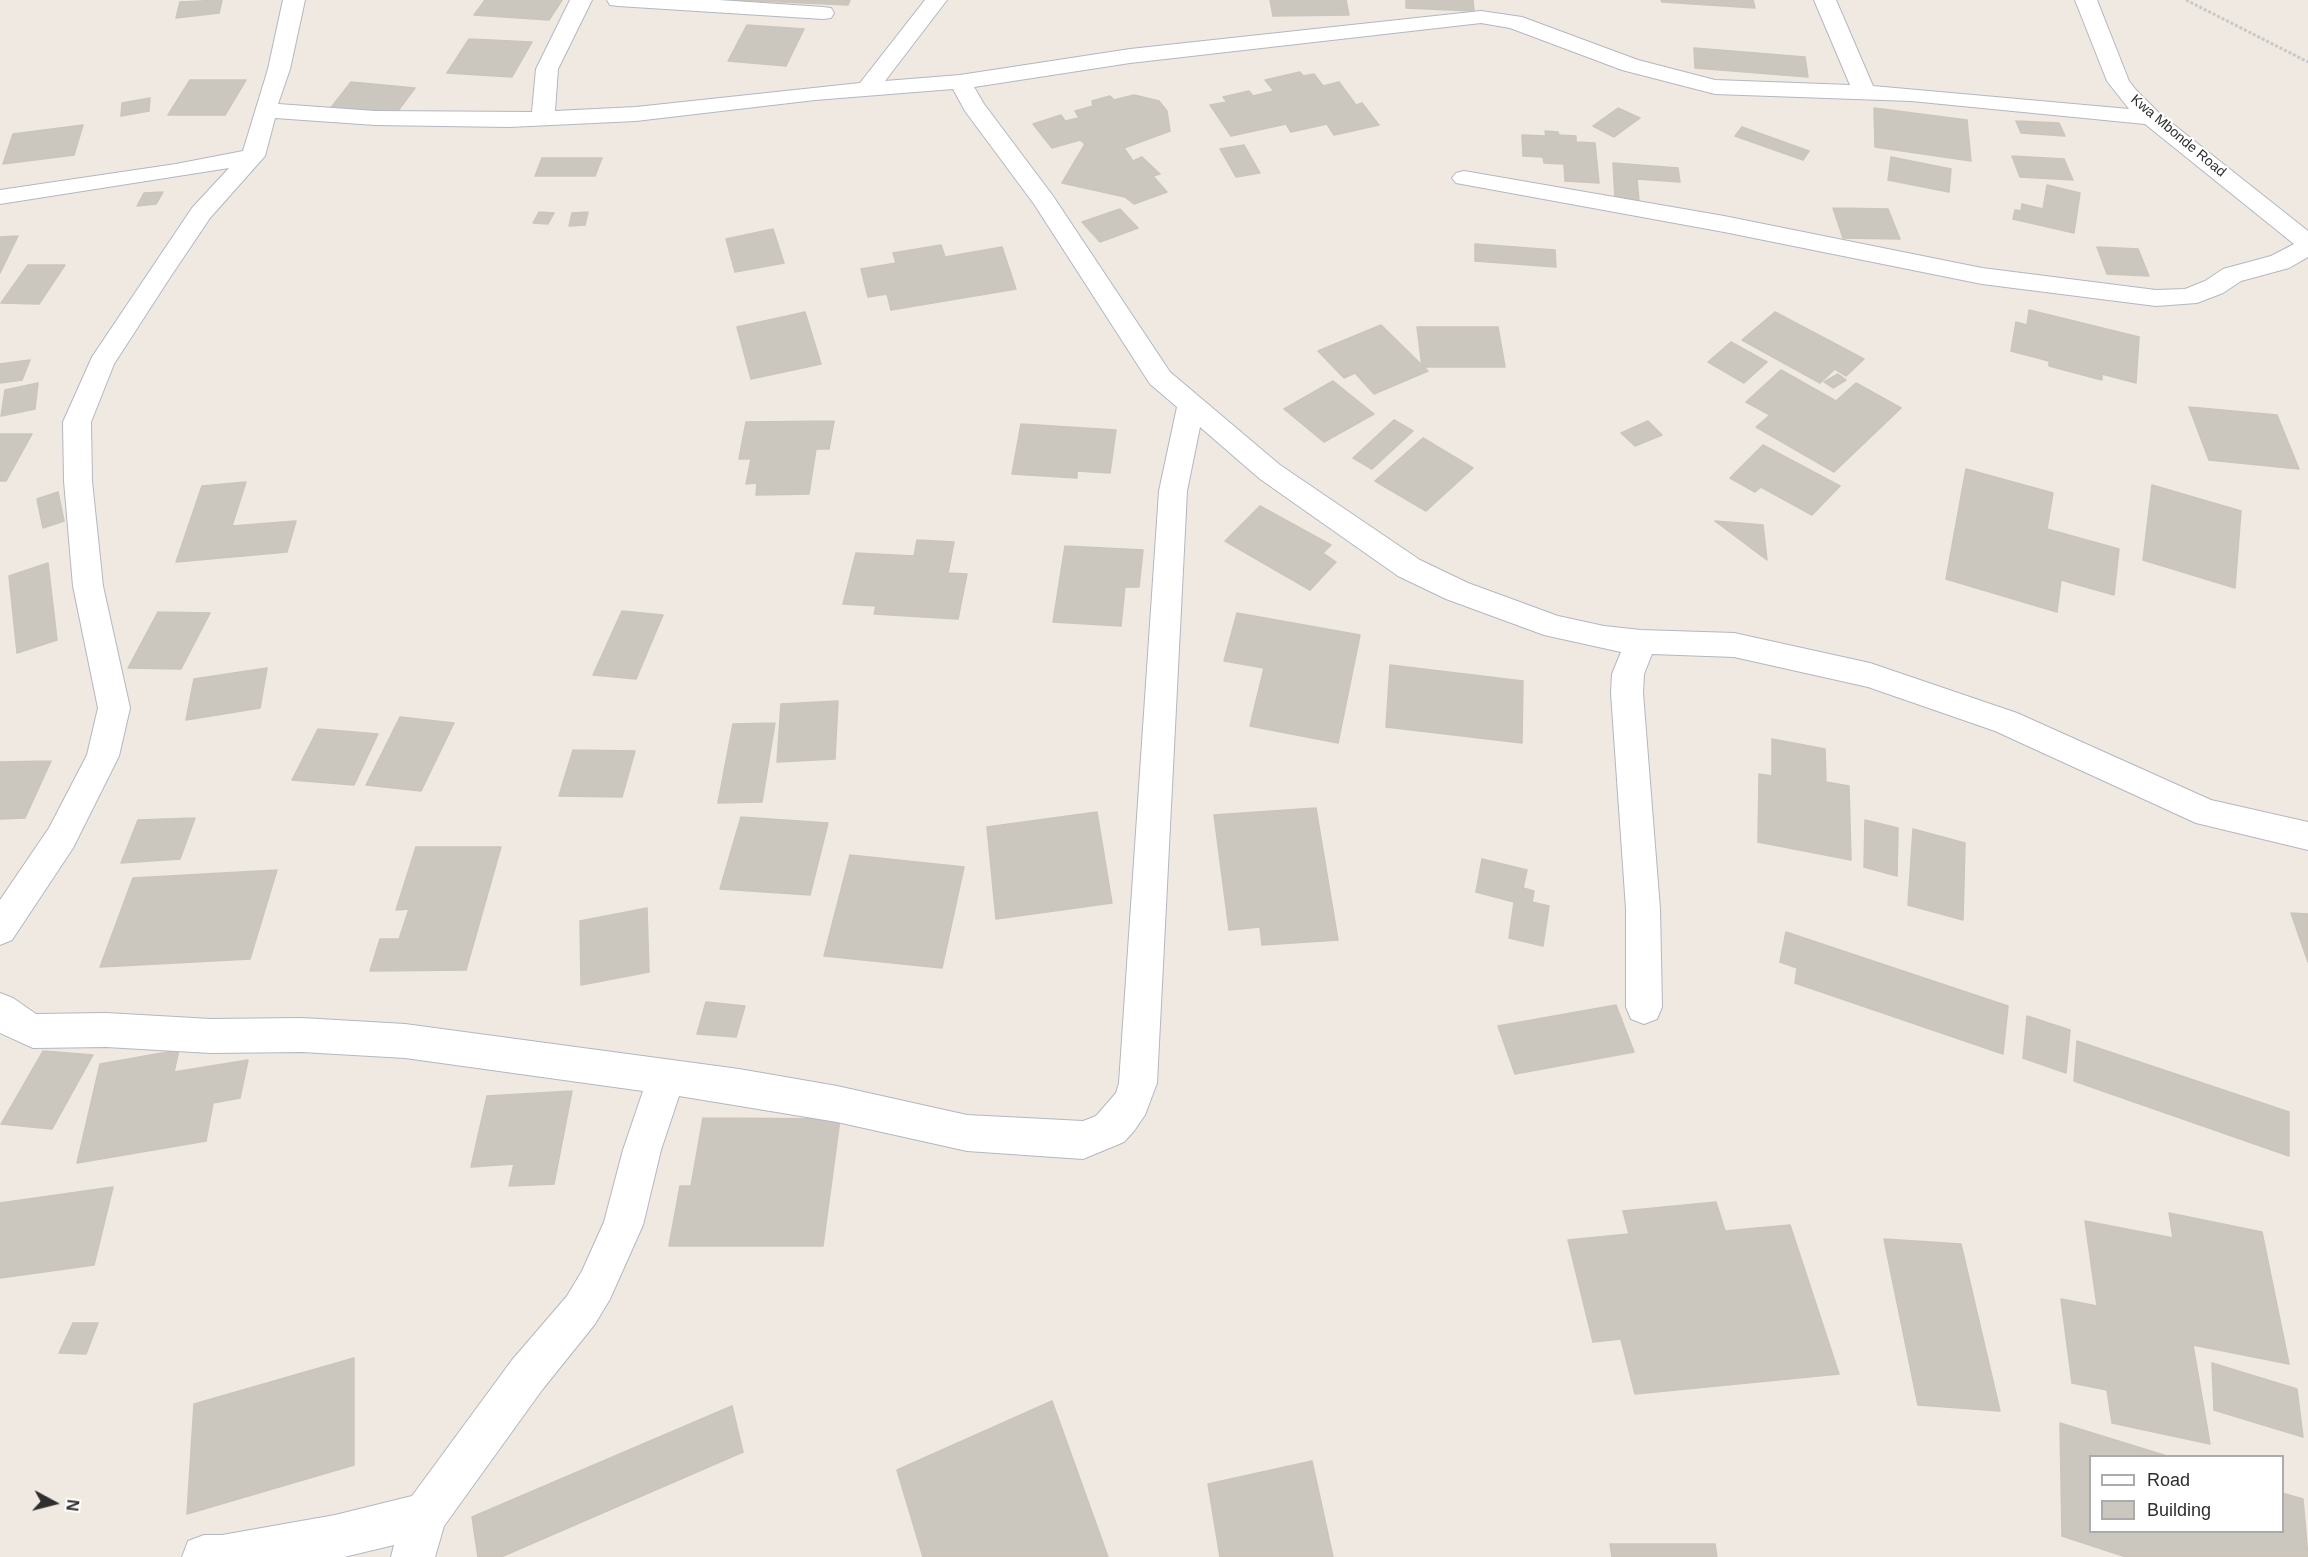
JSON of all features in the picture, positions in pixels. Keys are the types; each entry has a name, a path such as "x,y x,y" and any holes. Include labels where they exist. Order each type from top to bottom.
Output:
{"street":[{"path":"0,929 61,838 103,756 114,708 88,586 78,481 77,422 101,363 159,274 201,213 254,156 265,110 279,69 294,0"},
{"path":"543,118 547,69 581,0"},
{"path":"618,0 823,13"},
{"path":"867,89 936,0"},
{"path":"1825,0 1864,91"},
{"name":"Kwa Mbonde Road","path":"2086,0 2118,81 2128,95 2151,118 2308,245"},
{"path":"265,110 375,118 543,118 636,114 867,89 960,82 1130,56 1481,17 1514,22 1630,64 1715,87 1864,91 2151,118"},
{"path":"960,82 973,106 1044,201 1160,378 1270,472 1409,568 1457,591 1555,627 1604,638 1641,642 1734,645 1870,675 2006,722 2208,813 2308,836"},
{"path":"0,197 176,171 254,156"},
{"path":"1464,178 1724,224 1982,276 2156,298 2188,297 2214,287 2232,275 2280,262 2308,245"},
{"path":"0,1010 8,1018 33,1030 106,1030 211,1036 302,1035 405,1041 667,1077 837,1104 978,1134 1083,1140 1110,1129 1132,1102 1138,1083 1172,502 1191,404"},
{"path":"1641,642 1628,674 1627,693 1643,909 1644,1007"},
{"path":"413,1557 425,1515 527,1376 581,1310 596,1285 623,1225 642,1150 667,1077"},
{"path":"204,1557 222,1557 335,1537 425,1515"}],"path":[{"path":"2186,0 2308,62"}],"building":[{"path":"222,0 219,13 176,18 180,2"},
{"path":"485,0 562,0 549,20 474,15"},
{"path":"734,0 850,0 848,5"},
{"path":"1270,0 1346,0 1349,15 1273,16"},
{"path":"1406,0 1473,0 1474,11 1406,8"},
{"path":"1661,0 1753,0 1755,8 1662,2"},
{"path":"747,25 804,29 786,66 728,61"},
{"path":"469,39 532,42 512,77 447,73"},
{"path":"1694,48 1805,57 1808,77 1695,68"},
{"path":"1300,72 1303,76 1314,74 1323,86 1339,82 1356,105 1362,103 1379,125 1334,135 1327,124 1291,132 1286,124 1231,136 1210,105 1227,102 1223,97 1249,91 1253,96 1274,91 1265,80"},
{"path":"190,80 246,80 225,115 168,115"},
{"path":"351,82 415,88 391,120 326,114"},
{"path":"1134,95 1159,101 1167,111 1170,131 1124,148 1133,161 1142,157 1160,174 1153,176 1167,192 1134,204 1125,197 1062,183 1085,144 1080,140 1052,148 1033,124 1061,115 1065,121 1079,118 1075,111 1093,106 1092,101 1110,96 1114,100"},
{"path":"150,98 149,111 121,116 122,103"},
{"path":"1618,108 1640,118 1614,137 1593,126"},
{"path":"1874,108 1967,120 1971,161 1875,147"},
{"path":"2016,121 2059,123 2065,136 2021,133"},
{"path":"83,125 74,155 3,164 13,134"},
{"path":"1742,127 1809,151 1803,160 1735,136"},
{"path":"1545,131 1576,136 1576,142 1595,143 1599,183 1565,181 1564,164 1544,163 1543,157 1523,156 1522,135 1546,136"},
{"path":"1244,145 1260,173 1236,177 1220,149"},
{"path":"2012,156 2064,159 2073,180 2020,177"},
{"path":"1891,157 1951,169 1949,192 1888,180"},
{"path":"542,158 602,158 595,176 535,176"},
{"path":"1613,163 1678,168 1680,182 1637,179 1639,201 1615,199"},
{"path":"2047,185 2080,193 2074,233 2013,219 2015,210 2021,211 2022,204 2043,209"},
{"path":"163,192 156,204 137,206 144,193"},
{"path":"1833,208 1888,209 1900,239 1843,238"},
{"path":"1120,209 1138,228 1100,242 1082,222"},
{"path":"539,212 554,213 548,224 533,223"},
{"path":"588,212 585,225 569,226 572,213"},
{"path":"773,229 784,263 735,272 726,239"},
{"path":"18,236 0,273 0,237"},
{"path":"1475,244 1555,250 1556,267 1475,261"},
{"path":"941,245 945,257 1002,247 1016,289 891,310 887,294 868,297 861,269 896,263 893,253"},
{"path":"2097,247 2138,249 2149,276 2107,274"},
{"path":"28,265 65,265 39,304 1,303"},
{"path":"2029,310 2139,337 2136,383 2102,374 2102,380 2049,366 2049,361 2011,351 2016,322 2027,325"},
{"path":"805,312 821,364 751,379 737,327"},
{"path":"1775,312 1864,359 1846,376 1835,369 1820,383 1742,340"},
{"path":"1381,325 1428,371 1374,394 1355,373 1344,378 1318,351"},
{"path":"1417,327 1498,327 1505,367 1422,367"},
{"path":"1731,342 1767,362 1744,383 1708,362"},
{"path":"30,360 22,380 0,383 0,364"},
{"path":"1781,370 1836,401 1856,383 1901,408 1834,472 1756,427 1770,415 1746,402"},
{"path":"1838,374 1846,380 1833,388 1824,382"},
{"path":"1333,381 1374,414 1324,442 1284,409"},
{"path":"38,383 35,409 1,416 5,390"},
{"path":"2189,407 2277,415 2299,469 2209,460"},
{"path":"1394,420 1413,431 1372,469 1353,458"},
{"path":"834,421 829,449 816,449 809,494 756,495 757,483 746,484 751,459 739,459 746,422"},
{"path":"1648,421 1662,435 1635,446 1621,433"},
{"path":"1021,424 1116,430 1110,473 1077,471 1077,478 1012,474"},
{"path":"0,434 32,434 6,481 0,481"},
{"path":"1423,438 1473,468 1426,511 1375,481"},
{"path":"1763,445 1840,486 1812,515 1761,487 1755,492 1730,478"},
{"path":"1966,469 2053,493 2047,529 2119,549 2114,595 2061,580 2057,612 1946,579"},
{"path":"246,482 232,526 296,521 287,552 176,562 202,486"},
{"path":"2152,485 2241,511 2235,588 2143,560"},
{"path":"58,492 64,521 43,528 37,499"},
{"path":"1260,506 1331,545 1323,553 1336,562 1310,590 1225,541"},
{"path":"1715,521 1763,525 1767,560"},
{"path":"917,540 954,542 948,573 967,574 958,619 874,614 876,606 843,604 856,553 914,556"},
{"path":"1065,546 1143,550 1139,587 1125,587 1121,626 1053,622"},
{"path":"48,563 57,640 17,653 9,576"},
{"path":"622,611 663,615 636,679 593,675"},
{"path":"158,612 210,613 181,669 128,668"},
{"path":"1237,613 1360,635 1338,743 1250,726 1264,668 1224,661"},
{"path":"1390,665 1523,681 1522,743 1386,727"},
{"path":"267,668 260,708 186,720 194,679"},
{"path":"838,701 835,759 777,762 781,704"},
{"path":"400,717 454,723 421,791 366,785"},
{"path":"775,723 762,802 718,803 733,724"},
{"path":"318,729 378,734 354,785 292,780"},
{"path":"1772,739 1825,749 1826,782 1849,786 1851,860 1758,842 1759,774 1772,776"},
{"path":"573,750 635,751 622,797 559,796"},
{"path":"51,761 25,818 0,819 0,762"},
{"path":"1316,808 1338,940 1262,945 1260,927 1229,930 1214,815"},
{"path":"1097,812 1112,903 996,919 987,827"},
{"path":"741,817 828,823 810,895 720,889"},
{"path":"195,818 180,859 121,863 138,820"},
{"path":"1865,820 1898,828 1897,876 1864,867"},
{"path":"1913,829 1965,843 1963,920 1908,905"},
{"path":"416,847 501,847 466,970 370,971 380,939 399,939 409,909 396,910"},
{"path":"850,855 964,867 942,968 824,956"},
{"path":"1482,859 1527,870 1523,888 1534,891 1532,902 1549,906 1543,946 1509,938 1514,902 1476,892"},
{"path":"277,870 250,959 100,967 133,878"},
{"path":"647,908 649,972 581,985 580,921"},
{"path":"2291,913 2308,914 2308,962"},
{"path":"1786,932 2008,1006 2003,1054 1795,983 1797,968 1780,962"},
{"path":"706,1002 745,1006 736,1037 697,1034"},
{"path":"1616,1005 1634,1052 1515,1074 1498,1026"},
{"path":"2027,1016 2070,1030 2066,1073 2023,1058"},
{"path":"2077,1041 2289,1112 2289,1156 2074,1081"},
{"path":"179,1050 174,1072 248,1060 240,1098 213,1103 206,1141 77,1163 100,1064"},
{"path":"43,1051 93,1055 52,1129 1,1124"},
{"path":"572,1091 554,1184 509,1186 514,1164 471,1167 487,1096"},
{"path":"703,1118 840,1119 823,1246 669,1246 680,1186 691,1186"},
{"path":"113,1187 94,1265 0,1278 0,1203"},
{"path":"1716,1202 1725,1231 1790,1225 1839,1374 1635,1394 1621,1339 1593,1342 1568,1240 1629,1234 1623,1211"},
{"path":"2169,1213 2262,1232 2289,1364 2193,1345 2210,1444 2112,1423 2107,1390 2072,1383 2061,1299 2097,1306 2085,1221 2173,1238"},
{"path":"1884,1239 1961,1244 2000,1411 1918,1405"},
{"path":"73,1323 98,1323 86,1354 59,1353"},
{"path":"354,1358 354,1465 187,1514 194,1404"},
{"path":"2212,1363 2297,1389 2303,1437 2214,1410"},
{"path":"1052,1401 1108,1557 923,1557 897,1470"},
{"path":"732,1406 743,1452 501,1557 478,1557 472,1517"},
{"path":"2060,1423 2164,1455 2089,1455 2089,1533 2284,1533 2284,1494 2303,1499 2308,1557 2126,1557 2062,1536"},
{"path":"1312,1461 1333,1557 1220,1557 1208,1484"},
{"path":"1610,1544 1715,1544 1717,1557 1612,1557"}]}
